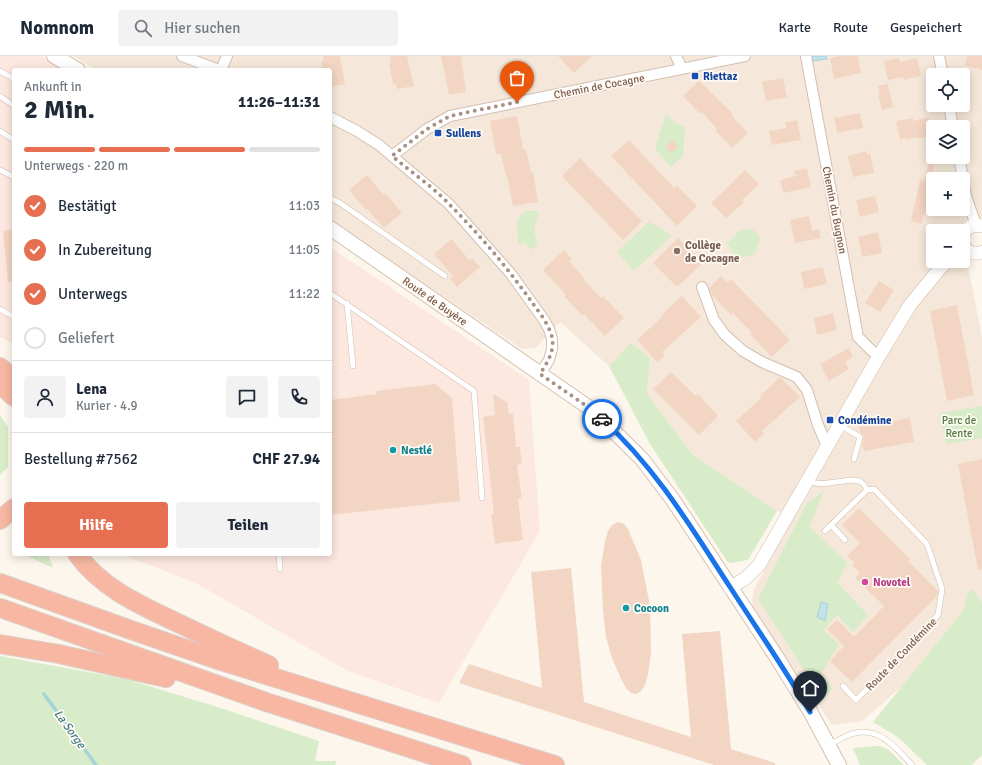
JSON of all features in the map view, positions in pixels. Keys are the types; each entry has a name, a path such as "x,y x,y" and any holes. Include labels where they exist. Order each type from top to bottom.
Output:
{"highway":[{"path":"0,367 12,377"},
{"path":"0,384 12,395"},
{"path":"0,520 12,510"},
{"path":"79,556 99,577 130,599 211,639 337,696"},
{"path":"0,583 131,630 215,658 555,765"},
{"path":"0,608 266,702 462,765"},
{"path":"0,644 127,668 266,702"}],"main road":[{"path":"54,56 75,68"},
{"name":"Route de Buyère","path":"332,229 591,409 642,459 673,500 791,679 839,765"}],"street":[{"path":"182,56 193,58 216,68"},
{"path":"221,68 227,56"},
{"path":"676,56 682,69"},
{"name":"Chemin de Cocagne","path":"392,156 427,129 450,116 746,56"},
{"name":"Chemin du Bugnon","path":"806,56 858,337 879,356"},
{"path":"939,56 942,68"},
{"path":"332,118 357,131 392,156 450,204 511,274 544,320 552,339 552,349 540,374"},
{"path":"970,205 979,226"},
{"path":"970,250 981,256"},
{"path":"730,588 746,578 759,565 910,305 940,268"},
{"path":"702,287 714,320 725,335 743,351 762,362 798,378 807,390 818,425 827,446"}],"lane":[{"path":"0,71 12,78"},
{"path":"0,96 12,105"},
{"path":"0,131 12,139"},
{"path":"0,170 12,176"},
{"path":"332,199 340,203 444,276"},
{"path":"332,293 474,391 482,498"},
{"path":"347,303 352,366"},
{"path":"0,309 12,316"},
{"path":"839,425 860,438 854,459"},
{"name":"Route de Condémine","path":"807,480 814,484 823,485 856,480 861,482 867,490 874,489 927,544 942,589 938,615 896,661 856,700 843,686"},
{"path":"825,531 867,490"},
{"path":"831,526 846,540"},
{"path":"279,556 280,569"},
{"path":"828,745 854,733 871,733 883,738 912,765"}],"shaded area":[{"path":"0,56 42,56 62,68 12,68 12,343 0,337"},
{"path":"73,56 982,56 982,218 970,225 970,224 926,224 926,268 969,268 982,337 982,617 862,721 832,725 752,607 753,591 792,519 777,511 693,455 647,394 650,358 631,344 609,366 560,322 536,348 522,349 332,221 332,68 93,68"},
{"path":"332,248 529,380 540,531 439,703 348,671 194,582 130,558 128,556 332,556"}],"green space":[{"path":"666,113 675,123 685,127 683,156 671,167 655,149"},
{"path":"525,211 539,211 534,231 538,244 532,250 525,243 518,244 517,222"},
{"path":"649,222 672,235 634,271 617,252"},
{"path":"741,229 754,230 760,237 754,255 738,257 727,244"},
{"path":"631,343 650,358 647,394 693,455 777,511 748,560 731,563 727,561 650,444 609,366"},
{"name":"Parc de Rente","path":"982,406 982,438 946,444 940,413"},
{"path":"0,415 8,427 8,467 0,475"},
{"path":"824,491 809,527 847,562 838,583 868,615 853,632 837,615 823,630 839,644 822,673 832,689 823,699 758,599 807,503"},
{"path":"27,556 49,556 53,568"},
{"path":"972,589 982,602 982,755 972,765 927,765 899,738 873,722 963,611 968,592"},
{"path":"0,656 126,679 224,709 319,741 315,761 337,761 335,765 0,765"},
{"path":"879,746 889,750 904,765 860,765 853,748"}],"water":[{"path":"811,56 826,56 827,59 812,61"},
{"path":"821,602 828,604 825,621 817,617"}],"building":[{"path":"323,56 340,56 345,84 332,87 332,68 323,68 321,61 324,61"},
{"path":"390,56 407,56 414,86 397,89 396,83 393,84 389,63 391,63"},
{"path":"441,56 461,56 466,92 449,95"},
{"path":"558,56 592,56 574,73"},
{"path":"840,56 858,56 861,73 834,79 830,58"},
{"path":"967,56 982,56 982,70 965,65"},
{"path":"899,58 900,62 917,58 921,76 904,80 903,77 888,80 884,61"},
{"path":"783,78 787,97 766,101 762,82"},
{"path":"699,81 733,114 732,116 748,133 732,148 716,131 717,129 702,112 700,114 683,96"},
{"path":"888,84 893,107 882,110 878,86"},
{"path":"860,113 863,128 837,133 834,118"},
{"path":"517,116 523,149 526,149 531,172 533,172 538,202 513,206 501,154 496,154 490,121"},
{"path":"929,117 930,120 926,120 926,137 917,139 916,137 906,140 904,138 900,140 896,121 913,118 913,121"},
{"path":"797,120 801,140 772,145 769,131 786,128 785,123"},
{"path":"629,140 674,188 677,186 697,206 677,226 611,156"},
{"path":"672,140 678,147 671,153 665,147"},
{"path":"867,151 867,154 870,153 874,173 853,177 848,156"},
{"path":"580,158 642,221 623,240 562,176"},
{"path":"928,164 933,164 933,172 926,172"},
{"path":"807,168 811,187 783,193 780,180 796,176 794,171"},
{"path":"745,170 759,184 742,200 744,202 726,218 711,203"},
{"path":"926,173 926,213 924,213 921,224 911,221 920,180 924,181"},
{"path":"367,175 402,213 384,228 349,190"},
{"path":"875,196 879,212 860,217 856,200"},
{"path":"809,216 812,231 819,229 821,238 795,243 790,220"},
{"path":"12,229 12,282 8,282 3,231"},
{"path":"878,232 882,253 862,257 858,237"},
{"name":"Collège de Cocagne","path":"678,238 702,264 677,287 653,263"},
{"path":"452,239 469,260 472,258 480,267 457,287 450,278 453,276 434,254"},
{"path":"564,250 572,259 569,261 584,278 583,279 601,298 603,296 624,318 605,336 564,296 566,295 543,270"},
{"path":"823,267 827,284 804,289 801,272"},
{"path":"721,276 727,282 731,279 790,340 772,357 750,334 752,333 733,313 731,315 712,295 709,288"},
{"path":"879,281 894,290 880,312 865,303"},
{"path":"682,296 701,317 662,352 665,355 657,362 637,340"},
{"path":"957,305 974,395 947,401 930,311"},
{"path":"833,313 837,330 817,335 814,318"},
{"path":"849,348 853,357 845,362 849,369 829,381 820,364"},
{"path":"671,372 696,396 698,394 718,416 699,435 653,389"},
{"path":"780,377 800,397 762,431 764,434 755,442 736,421 762,397 760,396"},
{"name":"Nestlé","path":"435,384 452,398 460,501 332,515 332,400 377,394 376,391"},
{"path":"493,394 507,402 509,414 513,414 516,447 520,447 522,464 517,465 522,499 518,499 523,540 495,544 491,514 494,514 483,417 495,415"},
{"path":"910,418 914,442 864,451 862,444 864,436 860,433 859,427"},
{"path":"982,459 982,569 978,570 958,464"},
{"path":"859,508 910,559 908,561 938,591 937,596 852,682 830,661 844,646 827,629 837,620 854,637 884,606 855,578 860,573 852,565 854,562 847,556 860,543 842,525"},
{"name":"Cocoon","path":"618,522 624,524 628,529 641,560 650,606 651,652 648,675 644,687 636,694 631,693 626,688 612,658 606,637 603,611 601,565 608,531 612,525"},
{"path":"571,568 584,702 691,737 682,634 720,631 731,749 775,763 775,765 714,765 459,683 469,664 542,688 531,572"}],"waterway":[{"name":"La Sorge","path":"44,694 96,765"}],"way so far":[{"path":"517,102 450,116 427,129 392,156 450,204 511,274 544,320 552,339 552,349 540,374 591,409 602,419"}],"place":[{"name":"Riettaz","path":"695,76"},
{"name":"Sullens","path":"438,133"},
{"name":"Collège de Cocagne","path":"677,251"},
{"name":"Condémine","path":"830,420"},
{"name":"Nestlé","path":"393,450"},
{"name":"Novotel","path":"865,582"},
{"name":"Cocoon","path":"626,608"}],"route":[{"path":"602,419 642,459 673,500 791,679 810,712"}]}
